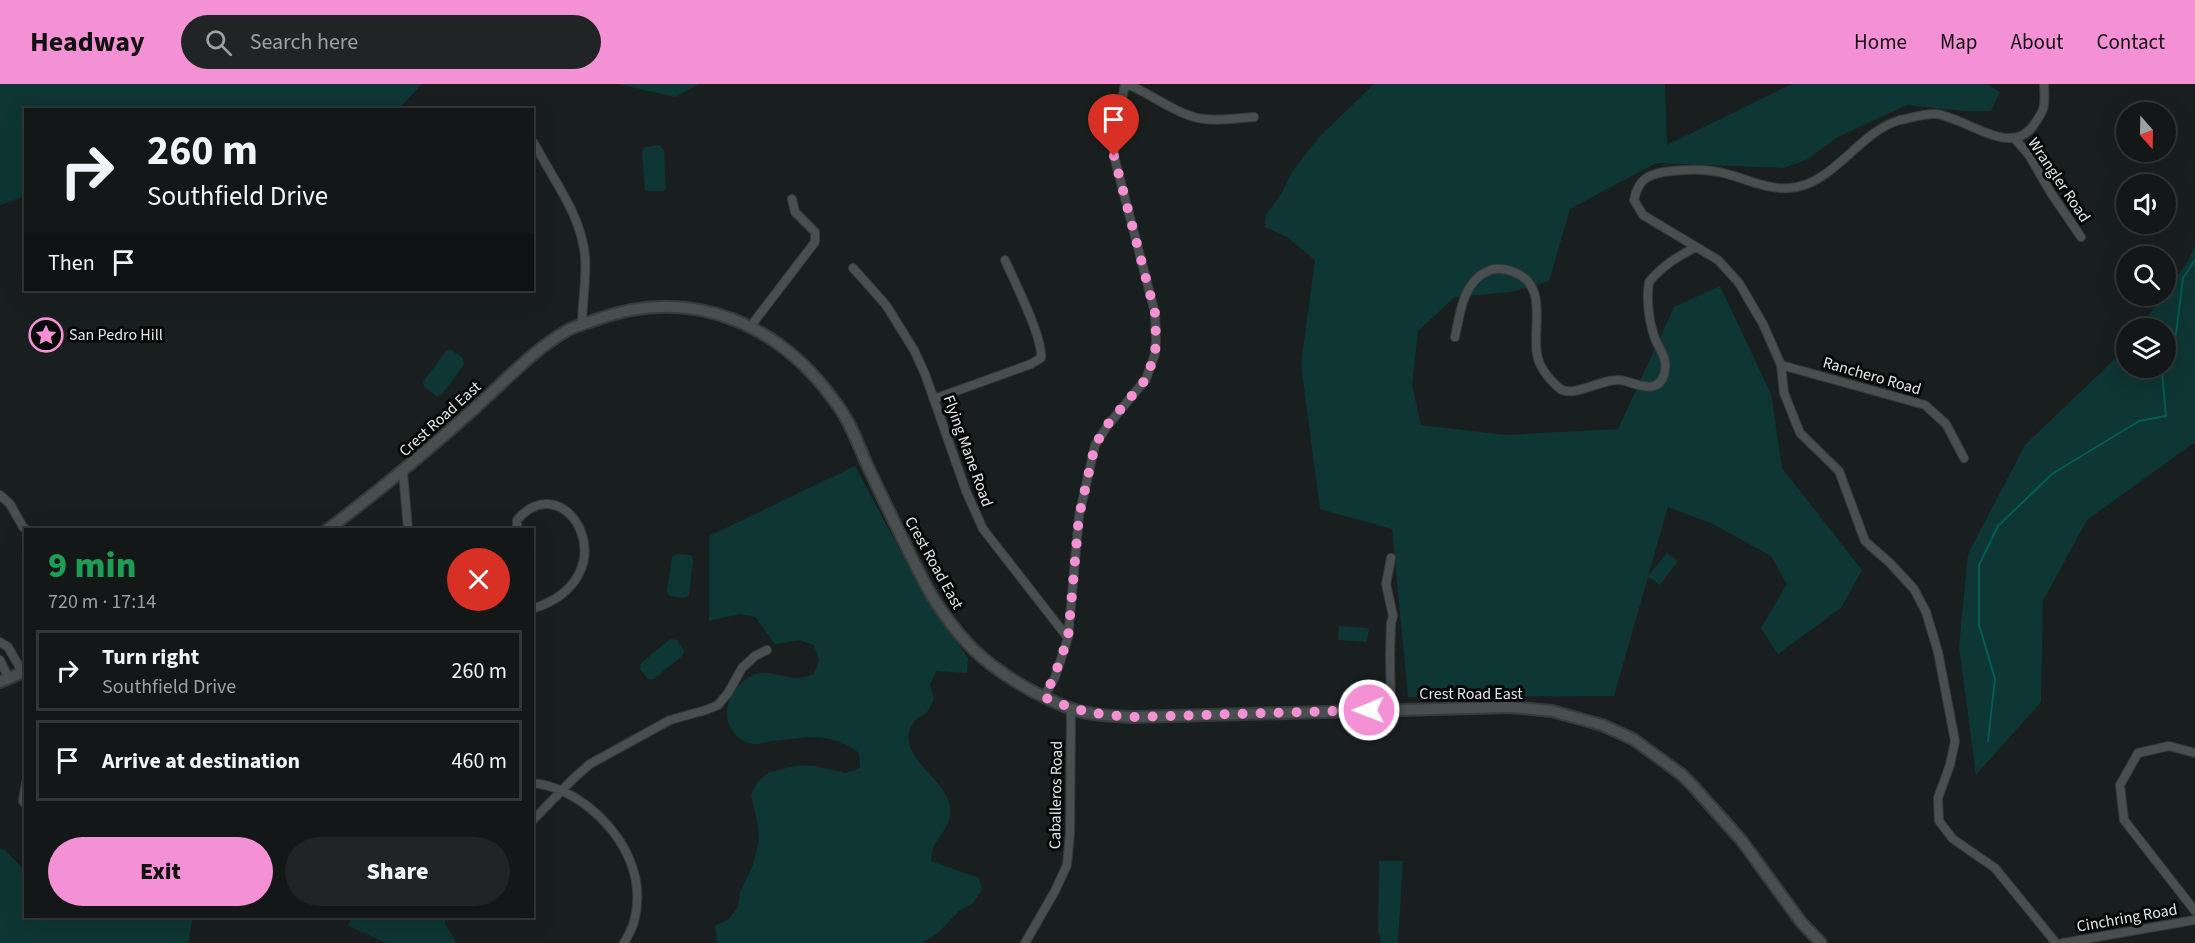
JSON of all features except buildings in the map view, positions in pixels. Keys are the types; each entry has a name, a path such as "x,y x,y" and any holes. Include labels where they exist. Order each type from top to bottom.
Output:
{"street":[{"path":"1044,697 1068,638 1079,516 1095,445 1108,424 1146,379 1155,354 1154,306 1114,156 1114,138 1126,84 1181,112 1199,118 1212,120 1254,117"},
{"path":"2044,84 2045,109 2030,130 2015,139 1998,137 1936,114 1898,121 1877,132 1810,184 1788,189 1756,184 1726,173 1689,168 1649,175 1636,188 1634,200 1643,216 1718,260 1738,283 1763,324 1781,365 1784,393 1800,433 1839,471 1865,541 1914,589 1926,612 1938,652 1955,741 1950,765 1938,798 1939,821 1953,839 1995,868 2056,943"},
{"name":"Wrangler Road","path":"2015,139 2029,155 2081,237"},
{"path":"534,143 560,186 581,236 585,257 582,325"},
{"path":"750,327 815,242 815,232 795,212 792,199"},
{"path":"1455,337 1462,302 1470,286 1481,274 1493,268 1507,270 1521,275 1532,286 1538,312 1537,356 1542,367 1561,390 1566,392 1580,390 1613,379 1645,388 1654,386 1663,378 1665,369 1664,353 1656,340 1649,316 1649,282 1674,259 1696,247"},
{"path":"934,399 1031,364 1041,358 1041,350 1031,320 1005,260"},
{"name":"Flying Mane Road","path":"853,268 886,305 901,327 925,374 966,491 983,529 1068,638"},
{"name":"Crest Road East","path":"330,528 404,472 538,352 569,330 617,312 660,306 687,306 707,311 750,327 780,344 818,378 840,408 904,544 946,620 966,644 1003,675 1071,709 1100,715 1136,717 1510,707 1552,711 1602,725 1633,739 1693,786 1742,841 1801,922 1821,943"},
{"name":"Ranchero Road","path":"1781,365 1925,405 1946,424 1964,458"},
{"path":"404,472 408,528"},
{"path":"0,495 10,504 25,528"},
{"path":"517,528 517,520 525,511 537,505 554,505 569,512 580,526 584,539 585,556 580,572 568,590 547,604 534,608"},
{"path":"1390,558 1386,584 1393,616 1390,654 1391,710"},
{"path":"0,642 8,648 24,673 4,680 0,660"},
{"path":"534,819 590,764 670,720 718,705 728,693 742,668 767,650"},
{"name":"Caballeros Road","path":"1025,943 1067,865 1070,833 1071,709"},
{"name":"Cinchring Road","path":"2195,753 2169,746 2138,753 2120,785 2124,820 2195,911"},
{"path":"534,784 562,791 581,801 604,820 621,840 634,872 637,900 634,923 624,943"},
{"name":"Cinchring Road","path":"2063,943 2195,920"}],"shaded area":[{"path":"0,84 422,84 399,108 24,108 24,196 0,205"},
{"path":"618,84 699,84 675,97"},
{"path":"1374,84 1665,84 1667,145 1792,84 1987,84 2000,92 1991,111 1964,111 1907,105 1836,138 1808,159 1784,168 1656,163 1570,209 1549,281 1511,292 1455,297 1418,331 1412,385 1421,425 1505,435 1618,429 1674,307 1720,286 1771,394 1782,468 1862,570 1841,608 1778,654 1761,628 1787,584 1771,556 1713,524 1668,507 1648,576 1667,553 1678,561 1660,585 1648,577 1614,696 1408,697 1392,529 1320,509 1301,364 1315,260 1287,237 1265,227 1266,215 1282,193 1292,172 1318,138"},
{"path":"659,145 664,150 666,188 664,191 647,191 645,190 642,151 645,147"},
{"path":"2195,245 2195,442 2087,520 2043,601 2041,702 1976,775 1959,646 1968,554 2025,445 2116,358 2116,378 2176,378 2176,318 2146,318 2156,306 2176,306 2176,277 2188,261"},
{"path":"450,349 463,358 464,365 442,394 437,396 424,387 423,382 446,351"},
{"path":"855,466 925,597 968,658 967,673 936,671 930,685 934,699 927,712 914,721 909,735 915,756 946,795 950,806 948,822 934,846 931,861 979,878 982,890 973,903 959,911 937,934 922,943 717,943 715,926 729,919 738,907 740,892 753,865 759,840 751,795 758,781 770,772 799,765 846,773 860,768 859,753 838,741 806,737 751,744 734,733 727,718 727,710 737,687 751,676 763,673 803,678 814,674 819,660 814,645 799,640 775,644 755,617 740,614 709,621 709,536"},
{"path":"676,554 691,555 693,559 689,595 685,598 670,596 667,592 672,557"},
{"path":"1339,626 1369,628 1367,642 1338,640"},
{"path":"670,639 677,640 684,650 683,655 654,679 648,679 640,669 641,663"},
{"path":"0,849 5,850 24,870 24,918 193,918 188,943 0,943"},
{"path":"1379,861 1403,861 1398,943 1382,943 1378,932"},
{"path":"354,918 445,918 445,924 457,943 386,943 347,925"}],"waterway":[{"path":"2176,334 2183,278 2195,260"},
{"path":"1988,741 1995,679 1979,625 1979,565 1998,526 2052,474 2139,421 2166,416 2163,378"}],"place":[{"name":"San Pedro Hill","path":"46,335"}],"route":[{"path":"1114,156 1155,313 1155,354 1146,379 1108,424 1095,445 1079,516 1068,638 1044,697 1071,709 1100,715 1136,717 1369,710"}]}
